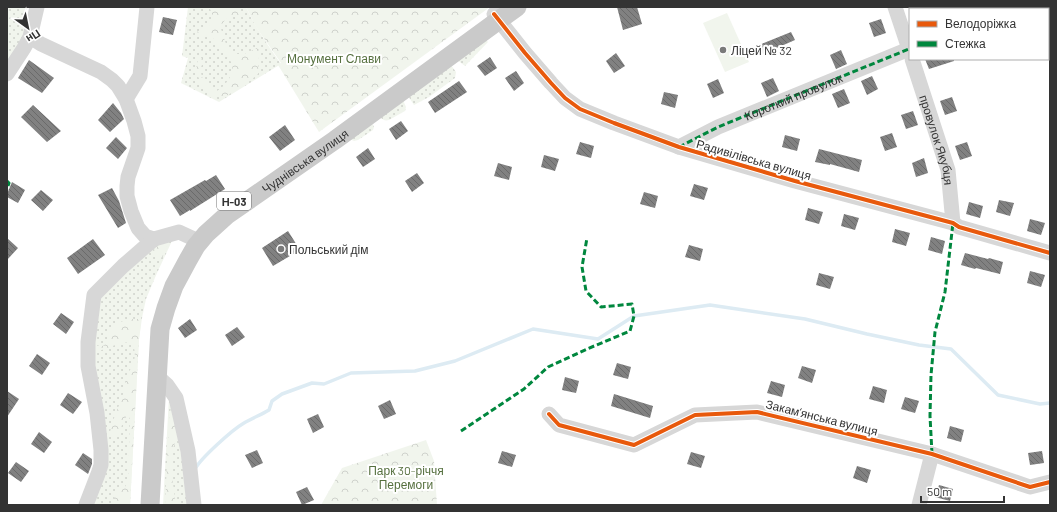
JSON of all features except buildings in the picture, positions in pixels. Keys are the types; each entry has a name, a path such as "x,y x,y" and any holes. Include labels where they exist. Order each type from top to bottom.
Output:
{"main road":[{"name":"Чуднівська вулиця","path":"150,505 160,329 174,286 188,260 202,226 230,204 331,134 499,13 517,7"},
{"name":"Чуднівська вулиця","path":"142,505 151,335 154,317 159,301 180,256 195,241"}],"street":[{"path":"7,74 30,37 37,7"},
{"path":"126,99 140,76 147,7"},
{"name":"провулок Якубця","path":"895,7 909,50"},
{"name":"Радивілівська вулиця","path":"499,13 525,53 565,98 580,109 679,147 795,181 953,223 1050,253"},
{"path":"30,37 41,44 101,72 118,86 126,99 138,136 138,148 128,177 127,196 138,228 145,236 154,239"},
{"name":"Короткий провулок","path":"679,147 718,127 909,53"},
{"name":"провулок Якубця","path":"912,60 948,170 953,223"},
{"path":"86,505 98,474 101,458 101,444 97,413 88,366 88,342 94,295 123,266 154,239 180,232 195,241"},
{"path":"157,376 167,385 176,398 188,451 194,505"},
{"name":"Закамʼянська вулиця","path":"549,414 559,425 634,445 695,415 757,412 932,454 1030,487 1050,482"},
{"path":"919,505 932,454"}],"green space":[{"path":"7,7 27,7 23,40 7,66"},
{"path":"188,7 246,7 258,29 281,64 219,102 181,83 188,58 182,56"},
{"path":"209,7 239,7 241,13 240,15 230,17 222,24 221,29 227,47 237,54 244,54 257,48 260,51 258,74 241,87 223,97 217,97 206,90 198,77 197,71 199,59 203,58 204,61 201,67 201,74 207,85 217,91 227,82 232,70 231,62 214,40 209,36 197,32 211,24 213,21 212,13"},
{"name":"Монумент Слави","path":"246,7 490,7 319,132 278,65 281,63 256,27"},
{"path":"727,13 749,62 725,72 703,23"},
{"path":"486,40 488,42 465,66 457,60"},
{"path":"451,65 456,72 455,78 429,97 414,105 408,96"},
{"path":"403,100 406,107 405,111 389,120 384,120 380,117"},
{"path":"372,123 374,127 373,130 358,140 354,141 350,139"},
{"path":"172,241 146,299 142,318 139,339 130,505 92,505 102,481 92,356 100,300 108,287 154,245"},
{"path":"169,242 162,258 157,255 154,250 156,246"},
{"path":"138,319 141,323 130,505 116,505 114,496 116,490 118,488 125,487 128,481 129,417 127,416 119,433 115,437 112,436 110,432 125,389 127,375 133,365 135,352 132,344 129,343 121,343 100,350 96,349 97,346 103,346 108,342 109,332 113,326 119,322"},
{"path":"169,397 175,402 187,505 163,505"},
{"path":"171,407 175,415 177,436 171,454 171,470 176,505 165,505 169,419"},
{"name":"Парк 30-річчя Перемоги","path":"426,440 434,461 437,505 321,505 342,468"}],"waterway":[{"path":"195,469 210,451 232,432 247,421 269,410 272,401 282,394 312,383 324,384 351,373 415,371 455,361 533,329 598,339 634,316 710,305 805,319 919,345 951,349 998,395 1040,404 1050,403"}],"marked path":[{"path":"679,147 718,127 909,49"},
{"path":"7,181 9,183 7,189"},
{"path":"932,454 930,416 931,375 935,332 945,292 953,223"},
{"path":"461,431 524,389 548,367 630,331 634,316 632,304 601,307 586,291 582,267 587,238"}],"cycle path":[{"path":"494,14 551,83 565,98 580,109 679,147 795,181 953,223 959,227 1050,253"},
{"path":"549,414 559,425 634,445 695,415 757,412 932,454 1030,487 1050,482"}],"place":[{"name":"Ліцей № 32","path":"723,50"},
{"name":"Польський дім","path":"281,249"}]}
